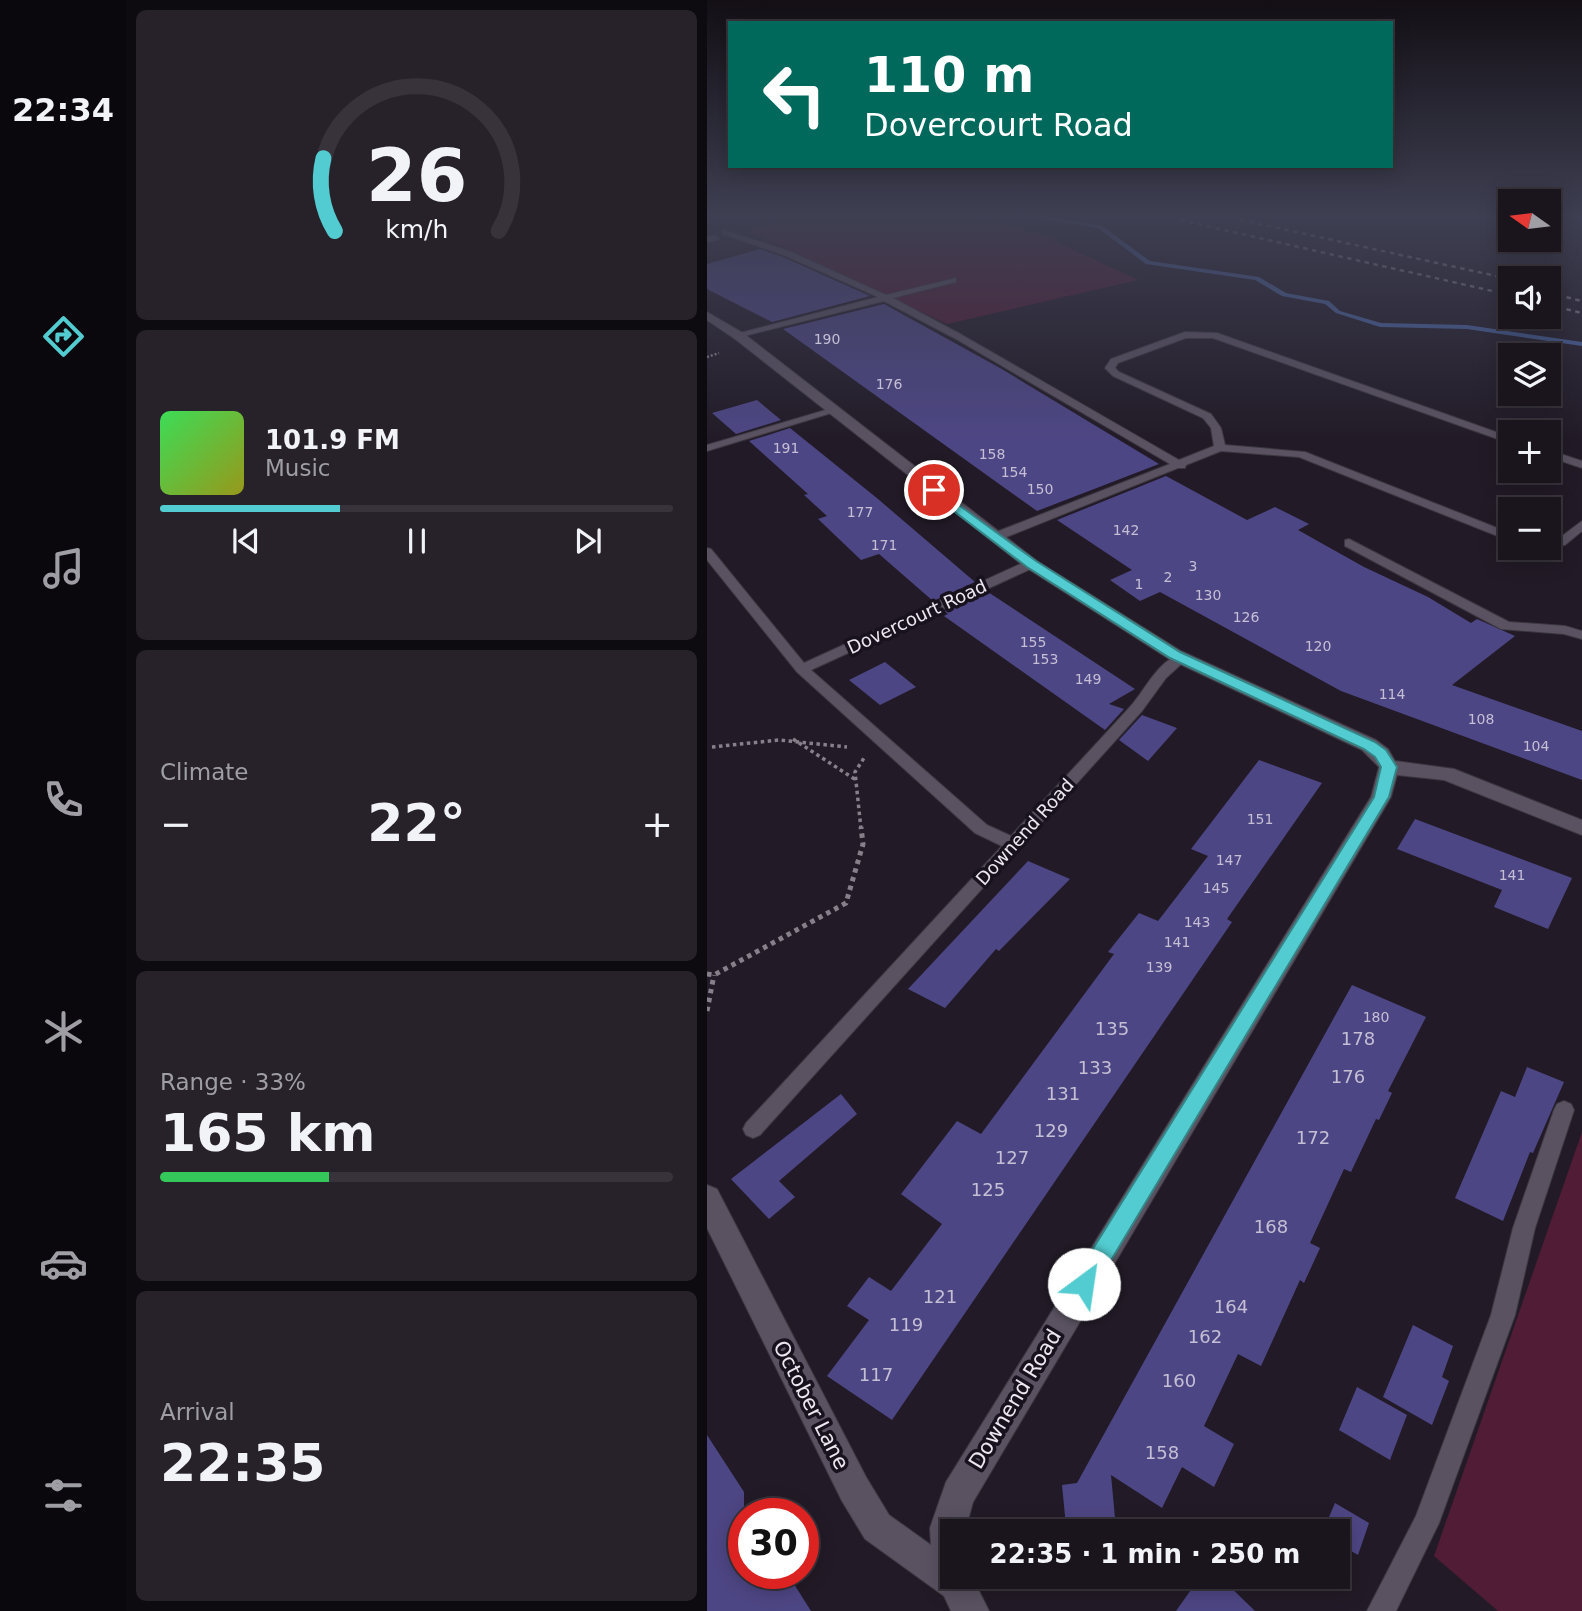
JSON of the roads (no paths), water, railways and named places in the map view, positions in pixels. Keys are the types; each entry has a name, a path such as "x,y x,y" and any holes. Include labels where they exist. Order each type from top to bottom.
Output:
{"street":[{"path":"707,315 739,336 1031,564 1181,658 1369,746 1381,754 1389,767 1447,775 1582,828"},
{"name":"Downend Road","path":"950,1519 958,1494 1381,797 1389,767"},
{"name":"October Lane","path":"707,1198 854,1489 877,1527 940,1573"}],"lane":[{"path":"864,289 964,340 1181,466"},
{"path":"739,336 919,289"},
{"path":"1220,448 1216,428 1207,416 1116,374 1110,368 1114,361 1185,335 1214,335 1498,436"},
{"path":"707,448 833,411"},
{"path":"995,537 1181,466 1220,448 1301,454 1498,532"},
{"path":"1561,457 1582,465"},
{"path":"1561,542 1582,525"},
{"path":"1349,543 1506,626 1565,630 1582,635"},
{"path":"707,552 802,669 981,829 1013,844"},
{"name":"Dovercourt Road","path":"802,669 1031,564"},
{"name":"Downend Road","path":"754,1129 1137,708 1161,675 1181,658"},
{"path":"1381,1611 1426,1523 1503,1315 1524,1228 1564,1110"}],"waterway":[{"path":"1275,289 1284,295 1327,302 1338,312 1380,325 1467,327 1582,344"}],"railway":[{"path":"1484,289 1498,292"},
{"path":"1561,296 1582,301"},
{"path":"1561,308 1582,313"}]}
